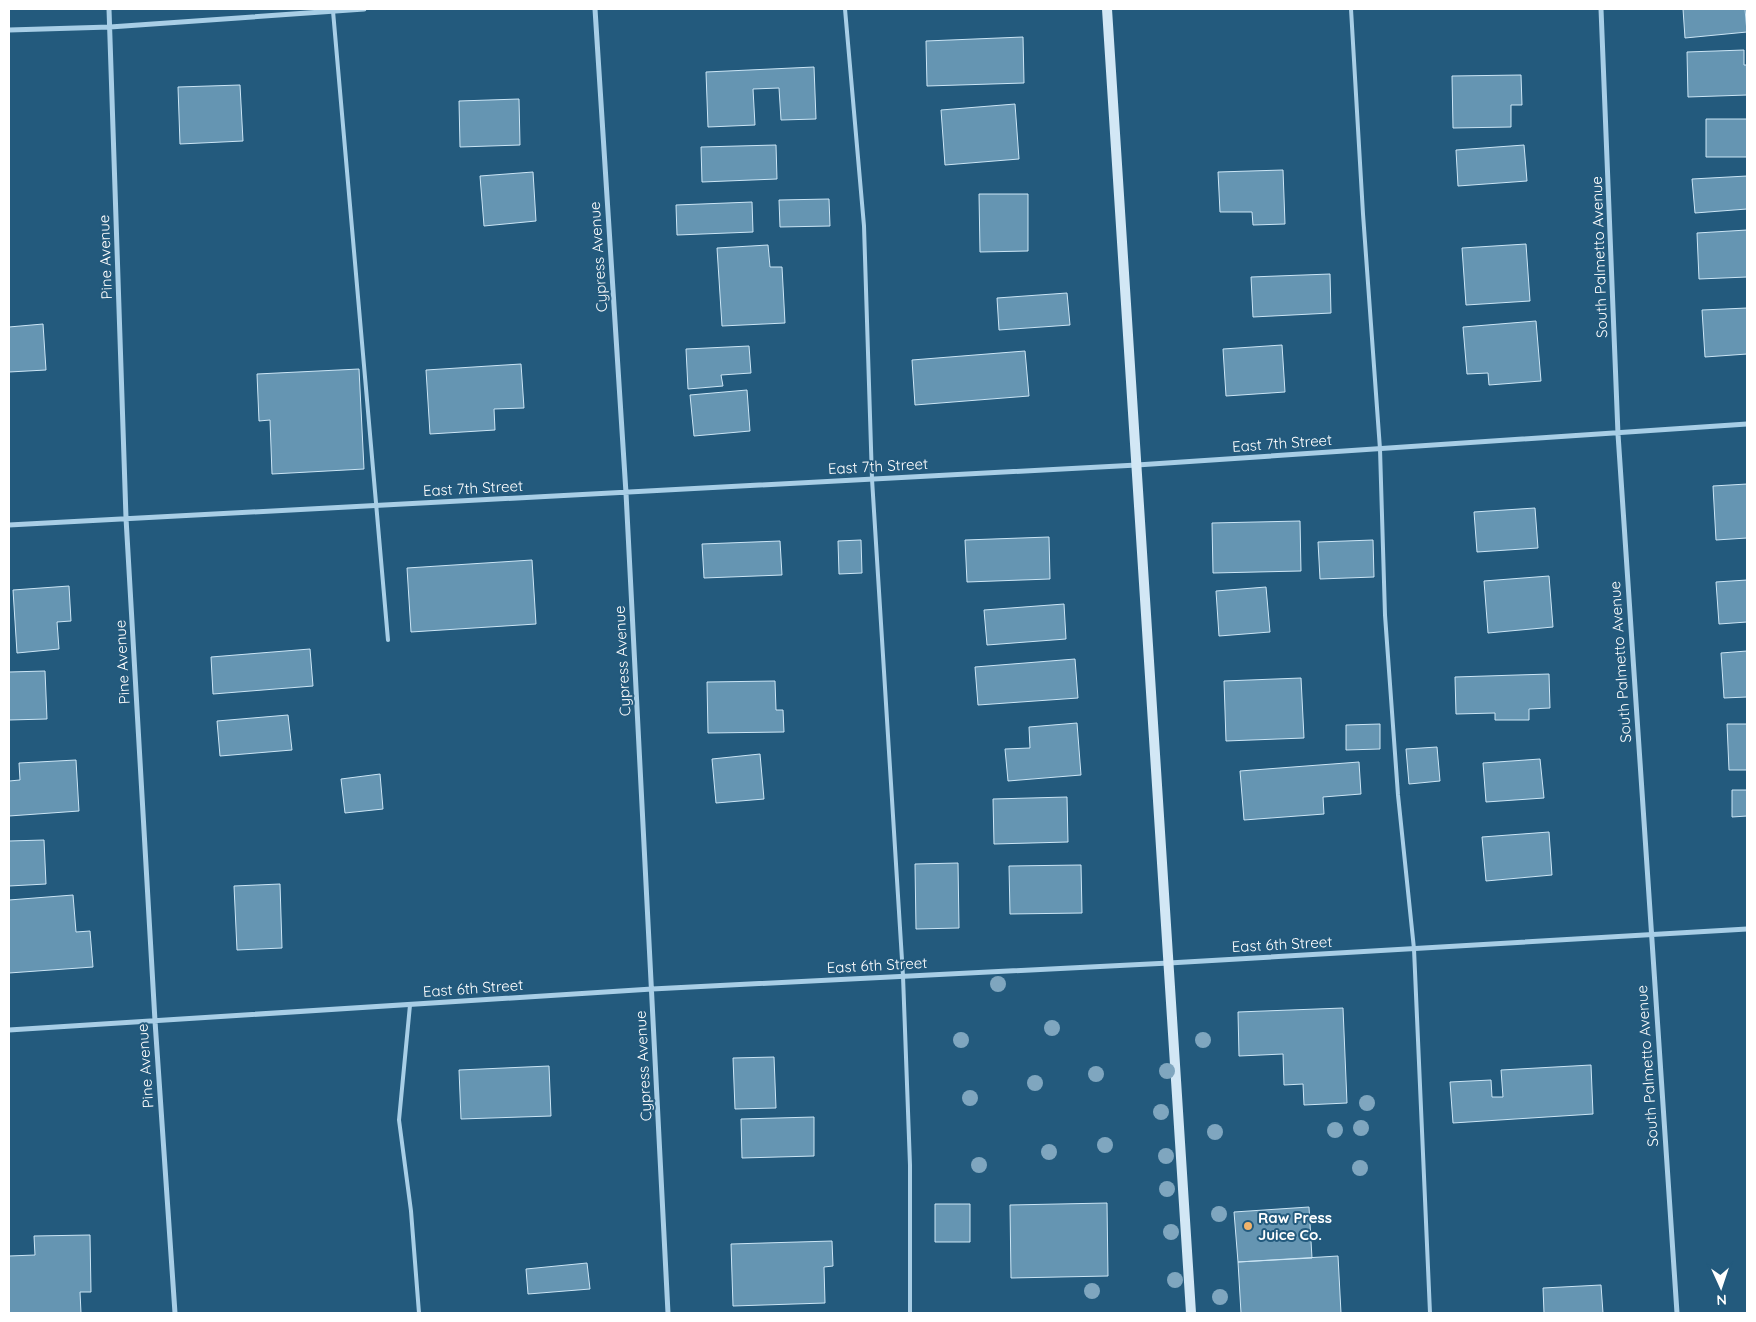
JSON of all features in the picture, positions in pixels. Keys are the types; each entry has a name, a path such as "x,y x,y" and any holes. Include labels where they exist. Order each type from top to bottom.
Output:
{"main road":[{"path":"1108,9 1190,1313"}],"street":[{"name":"Pine Avenue","path":"109,9 126,518 155,1021 175,1313"},
{"path":"9,30 110,27 364,9"},
{"name":"Cypress Avenue","path":"595,9 626,493 668,1313"},
{"name":"South Palmetto Avenue","path":"1601,9 1618,434 1650,934 1677,1313"},
{"name":"East 7th Street","path":"9,525 1137,465 1747,424"},
{"name":"East 6th Street","path":"9,1030 652,989 1169,963 1747,929"}],"lane":[{"path":"844,9 864,226 872,479 903,976 910,1164 910,1313"},
{"path":"1351,9 1363,214 1380,449 1385,624 1398,795 1414,949 1430,1313"},
{"path":"333,11 388,640"},
{"path":"410,1004 399,1120 411,1211 419,1313"}],"building":[{"path":"1683,9 1745,9 1747,32 1685,38"},
{"path":"1023,37 1024,83 927,86 926,41"},
{"path":"1744,50 1744,65 1747,65 1747,95 1688,97 1687,52"},
{"path":"814,67 816,119 781,120 779,88 753,89 755,125 708,127 706,72"},
{"path":"1521,75 1522,105 1511,105 1511,127 1453,128 1452,76"},
{"path":"240,85 243,141 180,144 178,87"},
{"path":"519,99 520,145 460,147 459,101"},
{"path":"1015,104 1019,159 945,165 941,110"},
{"path":"1706,119 1747,119 1747,157 1706,157"},
{"path":"776,145 777,179 702,182 701,147"},
{"path":"1524,145 1527,181 1458,186 1456,150"},
{"path":"1283,170 1285,224 1253,225 1252,212 1220,212 1218,172"},
{"path":"533,172 536,221 484,226 480,176"},
{"path":"1747,176 1747,209 1695,213 1692,179"},
{"path":"979,194 1028,194 1028,251 980,252"},
{"path":"829,199 830,226 780,227 779,200"},
{"path":"752,202 753,232 677,235 676,205"},
{"path":"1747,230 1747,277 1699,279 1697,233"},
{"path":"1526,244 1530,301 1466,305 1462,248"},
{"path":"768,245 770,267 782,267 785,323 722,326 717,248"},
{"path":"1330,274 1331,313 1253,317 1251,277"},
{"path":"1067,293 1070,325 999,330 997,298"},
{"path":"1747,308 1747,354 1705,357 1702,310"},
{"path":"1536,321 1541,381 1489,385 1488,373 1467,374 1463,327"},
{"path":"43,324 46,370 9,372 9,327"},
{"path":"1282,345 1285,392 1226,396 1223,349"},
{"path":"749,346 751,373 721,375 723,386 688,389 686,349"},
{"path":"1025,351 1029,396 915,405 912,360"},
{"path":"521,364 524,408 494,409 495,430 430,434 426,370"},
{"path":"359,369 364,469 272,474 270,420 259,421 257,374"},
{"path":"747,390 750,431 694,436 690,395"},
{"path":"1747,484 1747,538 1716,540 1713,486"},
{"path":"1535,508 1538,548 1477,552 1474,512"},
{"path":"1300,521 1301,571 1213,573 1212,523"},
{"path":"1049,537 1050,579 967,582 965,540"},
{"path":"861,540 862,573 839,574 838,541"},
{"path":"1373,540 1374,577 1320,579 1318,542"},
{"path":"780,541 782,575 704,578 702,544"},
{"path":"532,560 536,624 411,632 407,568"},
{"path":"1549,576 1553,627 1488,633 1484,581"},
{"path":"1747,580 1747,622 1719,624 1716,582"},
{"path":"69,586 71,621 57,622 59,649 17,653 13,590"},
{"path":"1266,587 1270,632 1219,636 1216,591"},
{"path":"1064,604 1066,639 987,645 984,610"},
{"path":"310,649 313,686 213,694 211,657"},
{"path":"1747,651 1747,697 1724,698 1721,653"},
{"path":"1075,659 1078,698 978,705 975,667"},
{"path":"45,671 47,719 9,720 9,672"},
{"path":"1549,674 1550,708 1529,709 1529,720 1495,720 1495,713 1456,714 1455,677"},
{"path":"1301,678 1304,738 1226,741 1224,681"},
{"path":"775,681 776,710 783,710 784,732 708,733 707,682"},
{"path":"288,715 292,750 220,756 217,721"},
{"path":"1077,723 1081,775 1008,781 1005,749 1030,748 1029,727"},
{"path":"1380,724 1380,749 1346,750 1346,725"},
{"path":"1727,724 1747,724 1747,770 1729,770"},
{"path":"1437,747 1440,781 1409,784 1406,749"},
{"path":"760,754 764,799 716,803 712,759"},
{"path":"1540,759 1544,798 1486,802 1483,763"},
{"path":"76,760 79,811 9,816 9,781 20,780 19,763"},
{"path":"1359,762 1361,794 1323,797 1324,814 1244,820 1240,771"},
{"path":"380,774 383,809 345,813 341,779"},
{"path":"1732,790 1747,790 1747,816 1732,817"},
{"path":"1067,797 1068,842 994,844 993,799"},
{"path":"1549,832 1552,875 1486,881 1482,837"},
{"path":"44,840 46,884 9,886 9,841"},
{"path":"958,863 959,928 916,929 915,864"},
{"path":"1081,865 1082,913 1010,914 1009,866"},
{"path":"280,884 282,948 237,950 234,886"},
{"path":"73,895 76,932 90,931 93,967 9,973 9,900"},
{"path":"1343,1008 1347,1103 1304,1105 1303,1084 1284,1085 1283,1054 1239,1056 1238,1012"},
{"path":"774,1057 776,1108 735,1109 733,1058"},
{"path":"1591,1065 1593,1114 1453,1123 1450,1082 1491,1080 1492,1097 1503,1097 1501,1070"},
{"path":"549,1066 551,1116 461,1119 459,1070"},
{"path":"814,1117 814,1156 742,1158 741,1119"},
{"path":"1107,1203 1108,1276 1011,1278 1010,1205"},
{"path":"935,1204 970,1204 970,1242 935,1242"},
{"path":"1309,1207 1312,1258 1238,1262 1234,1212"},
{"path":"90,1235 91,1292 80,1292 81,1313 9,1313 9,1256 35,1255 34,1236"},
{"path":"832,1241 833,1266 824,1267 825,1303 733,1306 731,1244"},
{"path":"1338,1256 1341,1313 1241,1313 1238,1262"},
{"path":"587,1263 590,1289 528,1294 526,1269"},
{"path":"1601,1285 1603,1313 1544,1313 1543,1288"}],"place":[{"name":"Raw Press Juice Co.","path":"1248,1226"}]}
